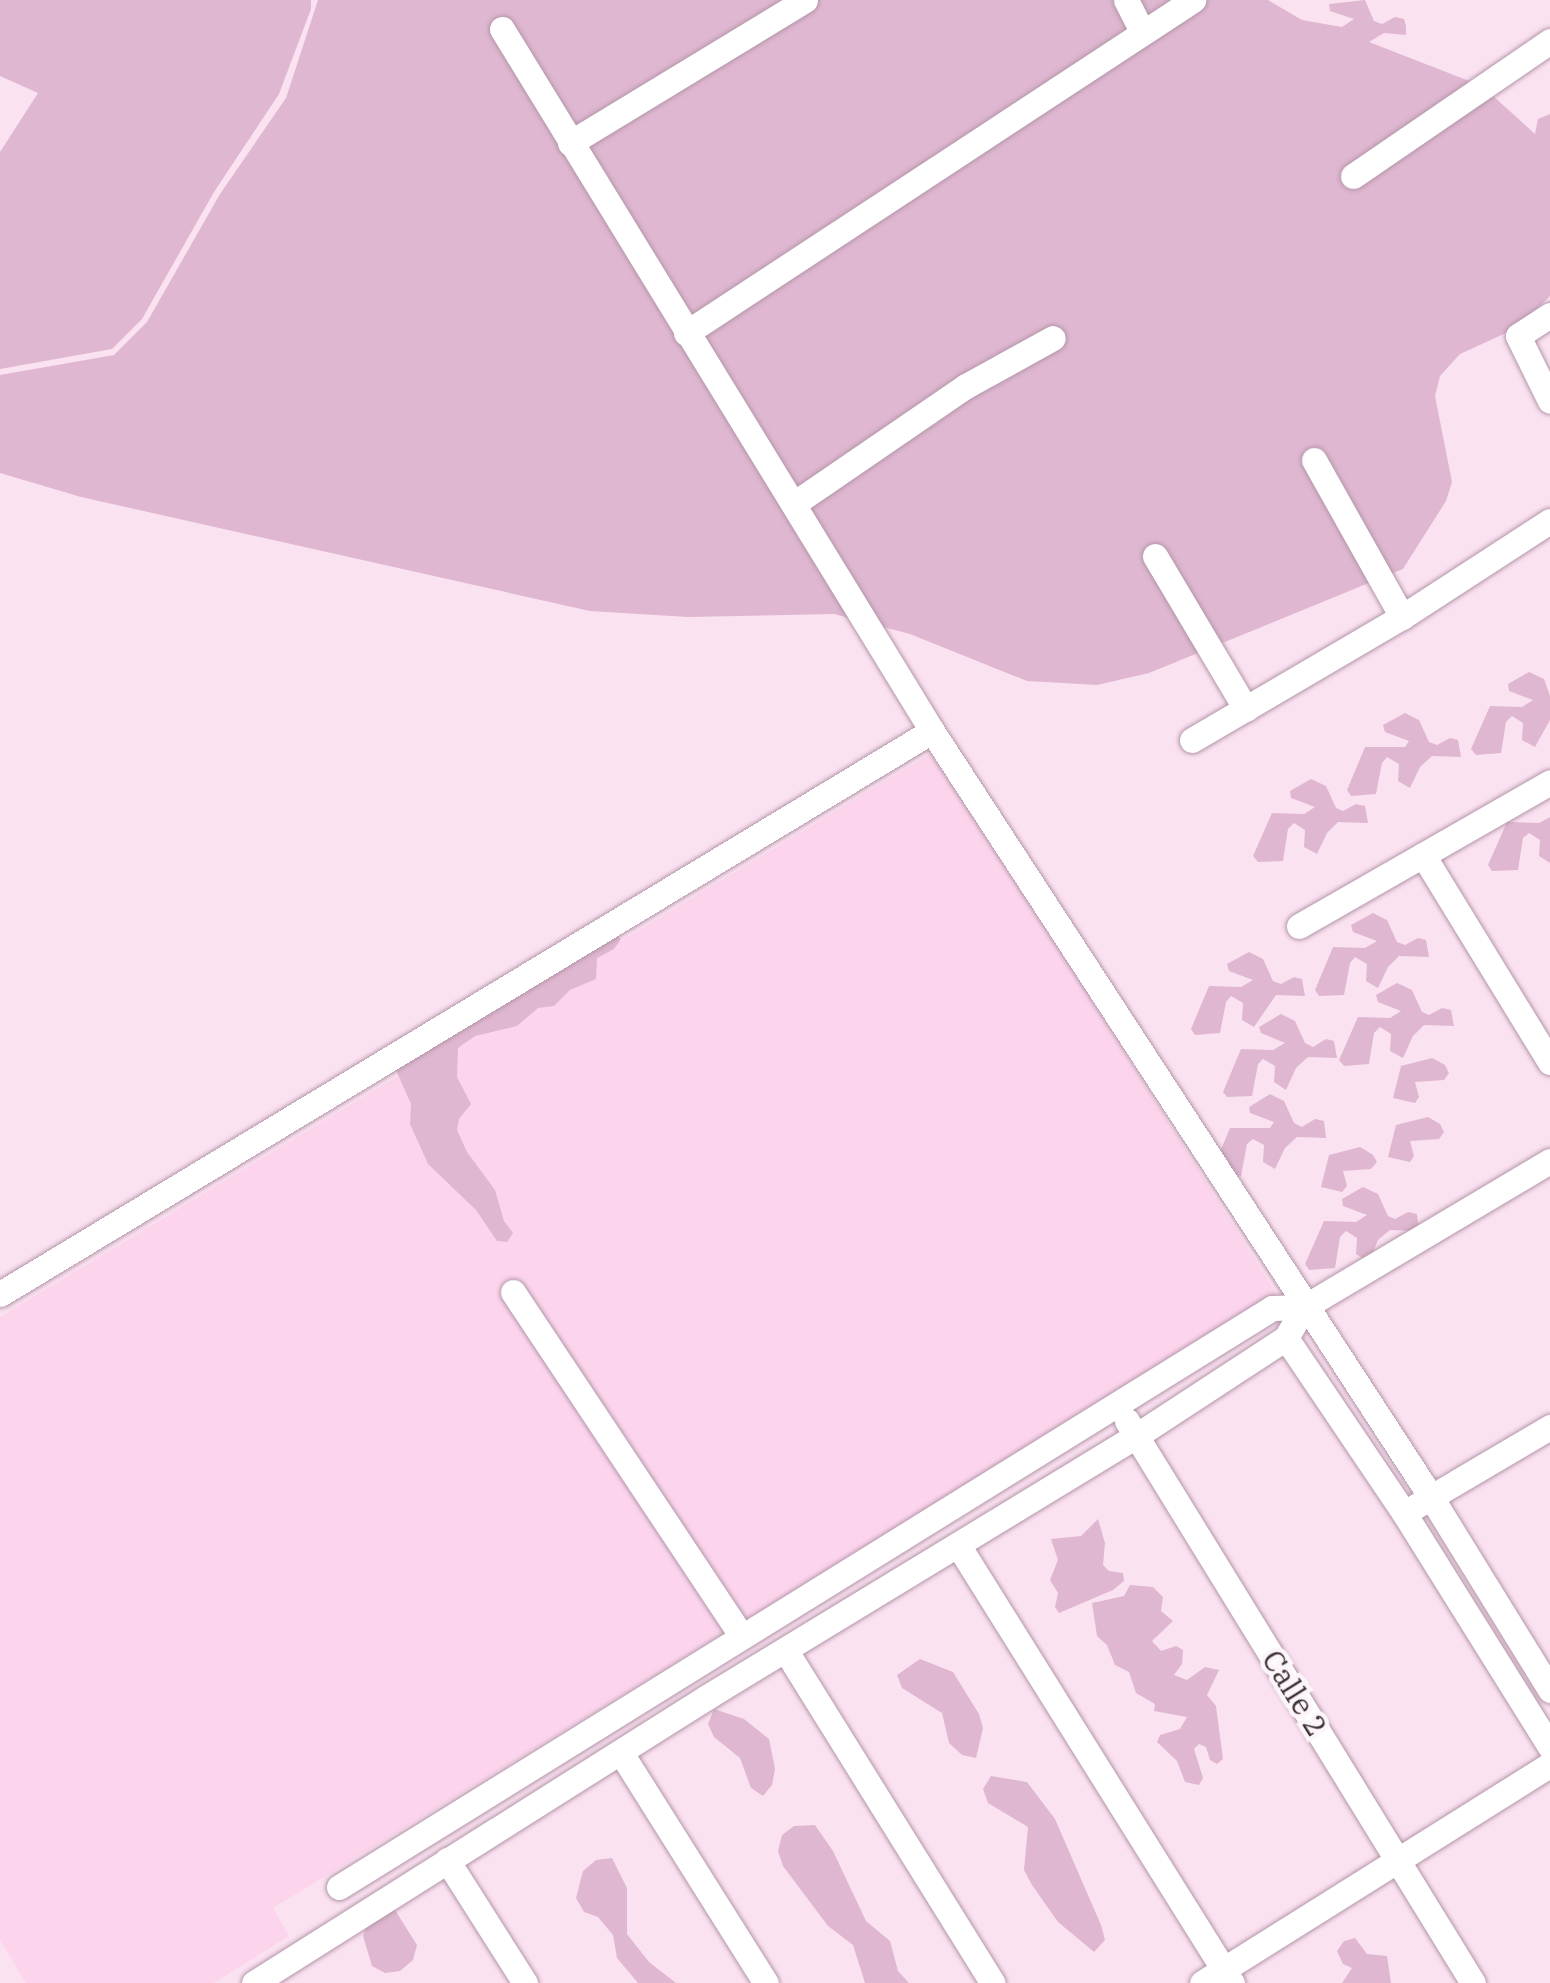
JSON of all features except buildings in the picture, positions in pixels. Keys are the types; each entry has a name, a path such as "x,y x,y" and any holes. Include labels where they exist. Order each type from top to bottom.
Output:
{"street":[{"path":"570,143 805,0"},
{"path":"1126,0 1142,31"},
{"path":"686,333 1194,0"},
{"path":"502,28 932,731 1431,1497 1550,1693 1526,1710"},
{"path":"1353,176 1550,41"},
{"path":"1550,315 1518,336 1550,400"},
{"path":"795,503 966,386 1053,338"},
{"path":"1314,460 1402,617"},
{"path":"1192,740 1402,617 1550,521"},
{"path":"1155,556 1246,709"},
{"path":"0,1294 932,731"},
{"path":"1299,926 1550,782"},
{"path":"1424,854 1550,1062"},
{"path":"339,1887 740,1634 1272,1308 1304,1307 1550,1161"},
{"path":"514,1292 740,1634"},
{"path":"254,1983 706,1696 786,1652 1136,1436 1286,1338 1304,1307"},
{"path":"1286,1338 1404,1513 1550,1747"},
{"name":"Calle 2","path":"1116,1404 1473,1983"},
{"path":"1404,1513 1550,1427"},
{"path":"958,1545 1219,1978 1550,1765"},
{"path":"852,1566 873,1598"},
{"path":"786,1652 993,1983"},
{"path":"706,1696 710,1653"},
{"path":"621,1753 766,1983"},
{"path":"447,1860 525,1983"},
{"path":"292,1960 306,1983"}],"shaded area":[{"path":"0,0 311,0 311,9 279,94 214,192 142,319 112,349 0,369 0,152 38,93 0,76"},
{"path":"318,0 1268,0 1302,20 1342,27 1354,19 1330,11 1329,4 1365,0 1374,21 1382,24 1395,17 1404,19 1406,26 1406,35 1384,33 1369,42 1482,86 1535,134 1538,119 1550,114 1550,296 1517,328 1460,354 1440,376 1435,396 1452,482 1446,501 1403,569 1149,673 1097,685 1027,681 910,634 834,614 688,617 590,611 81,497 0,473 0,375 114,355 147,322 220,194 286,98"},
{"path":"1529,672 1544,679 1550,696 1550,720 1535,747 1522,740 1523,723 1512,716 1506,722 1501,753 1476,755 1471,749 1490,706 1522,707 1533,700 1509,691 1508,684"},
{"path":"1405,713 1419,720 1429,742 1437,745 1450,738 1458,740 1461,757 1432,756 1420,767 1410,788 1398,781 1399,764 1387,757 1382,763 1376,794 1351,796 1347,790 1365,747 1405,747 1409,741 1385,732 1383,725"},
{"path":"935,751 1277,1295 273,1908 289,1936 214,1983 26,1983 0,1940 0,1317"},
{"path":"1311,779 1326,786 1336,808 1343,811 1356,804 1365,806 1368,823 1338,822 1327,833 1317,854 1304,847 1305,830 1294,823 1288,829 1283,861 1258,862 1253,856 1272,813 1304,814 1315,807 1291,798 1290,791"},
{"path":"1550,817 1550,863 1539,856 1540,840 1529,833 1523,838 1518,870 1492,871 1488,865 1507,822 1539,823"},
{"path":"1373,913 1387,920 1397,942 1405,945 1418,938 1426,940 1429,957 1399,956 1388,967 1378,988 1366,981 1367,964 1355,957 1350,963 1344,995 1319,996 1315,990 1333,947 1365,948 1377,941 1353,932 1351,925"},
{"path":"616,935 621,939 614,949 597,958 596,979 570,990 554,1006 538,1008 517,1026 475,1036 458,1048 457,1077 471,1104 459,1119 457,1130 467,1152 495,1190 504,1221 513,1233 507,1242 497,1241 476,1210 428,1164 410,1124 411,1104 395,1068"},
{"path":"1249,952 1263,959 1273,981 1281,984 1294,977 1302,979 1305,996 1276,995 1254,1027 1242,1020 1243,1003 1231,996 1226,1002 1220,1033 1195,1035 1191,1029 1209,986 1241,987 1253,980 1229,971 1227,964"},
{"path":"1397,983 1412,990 1422,1012 1429,1015 1442,1008 1451,1010 1454,1026 1424,1025 1413,1036 1403,1058 1390,1051 1391,1034 1380,1027 1374,1033 1369,1064 1344,1066 1339,1060 1358,1017 1390,1018 1401,1011 1378,1002 1376,995"},
{"path":"1281,1014 1295,1021 1305,1043 1313,1047 1326,1039 1334,1041 1337,1058 1308,1057 1296,1068 1286,1090 1274,1082 1275,1066 1263,1059 1258,1064 1252,1096 1227,1097 1223,1092 1241,1049 1273,1050 1285,1043 1261,1033 1259,1027"},
{"path":"1432,1058 1445,1065 1449,1073 1444,1080 1415,1082 1419,1097 1415,1103 1393,1098 1401,1066"},
{"path":"1270,1094 1284,1101 1294,1123 1302,1127 1315,1119 1324,1121 1326,1138 1297,1137 1285,1148 1275,1169 1263,1162 1264,1145 1253,1139 1247,1144 1241,1176 1212,1171 1230,1128 1270,1128 1274,1122 1250,1113 1249,1107"},
{"path":"1428,1117 1440,1124 1444,1132 1439,1139 1410,1141 1414,1156 1410,1162 1388,1157 1396,1125"},
{"path":"1360,1147 1377,1162 1371,1169 1343,1171 1347,1186 1342,1192 1321,1187 1329,1155"},
{"path":"1363,1187 1378,1194 1388,1216 1395,1219 1408,1212 1417,1214 1419,1231 1390,1230 1378,1240 1369,1262 1356,1254 1357,1238 1346,1231 1340,1237 1335,1268 1309,1270 1305,1264 1324,1221 1356,1222 1367,1215 1343,1206 1342,1199"},
{"path":"1098,1519 1105,1543 1103,1565 1109,1571 1123,1573 1124,1581 1113,1590 1059,1613 1055,1607 1058,1593 1050,1580 1058,1560 1051,1539 1081,1536"},
{"path":"1130,1585 1153,1587 1163,1597 1161,1611 1173,1621 1152,1641 1161,1651 1176,1646 1183,1650 1182,1664 1174,1675 1187,1680 1205,1667 1219,1670 1207,1695 1216,1706 1223,1759 1217,1764 1210,1760 1206,1747 1199,1744 1194,1749 1203,1778 1199,1785 1185,1782 1177,1761 1157,1742 1160,1735 1180,1729 1187,1717 1154,1711 1155,1704 1136,1693 1129,1672 1115,1665 1107,1645 1097,1636 1092,1603 1124,1596"},
{"path":"920,1659 953,1672 979,1714 983,1728 976,1758 962,1755 949,1743 942,1713 902,1688 897,1675"},
{"path":"714,1709 744,1719 769,1739 775,1769 772,1785 763,1796 751,1788 740,1758 714,1737 708,1724"},
{"path":"991,1776 1027,1782 1055,1819 1101,1925 1105,1940 1094,1952 1058,1922 1032,1885 1024,1870 1028,1827 988,1803 983,1789"},
{"path":"815,1825 833,1851 866,1921 890,1941 898,1971 909,1983 865,1983 853,1945 828,1926 783,1866 778,1851 782,1835 794,1826"},
{"path":"612,1858 627,1888 627,1934 649,1962 676,1983 638,1983 617,1958 613,1935 598,1917 584,1912 576,1898 583,1871 596,1860"},
{"path":"395,1910 417,1945 413,1960 400,1971 385,1973 372,1966 363,1936 368,1922"},
{"path":"1355,1938 1367,1954 1387,1956 1391,1983 1342,1983 1352,1968 1343,1964 1337,1951 1344,1941"}]}
